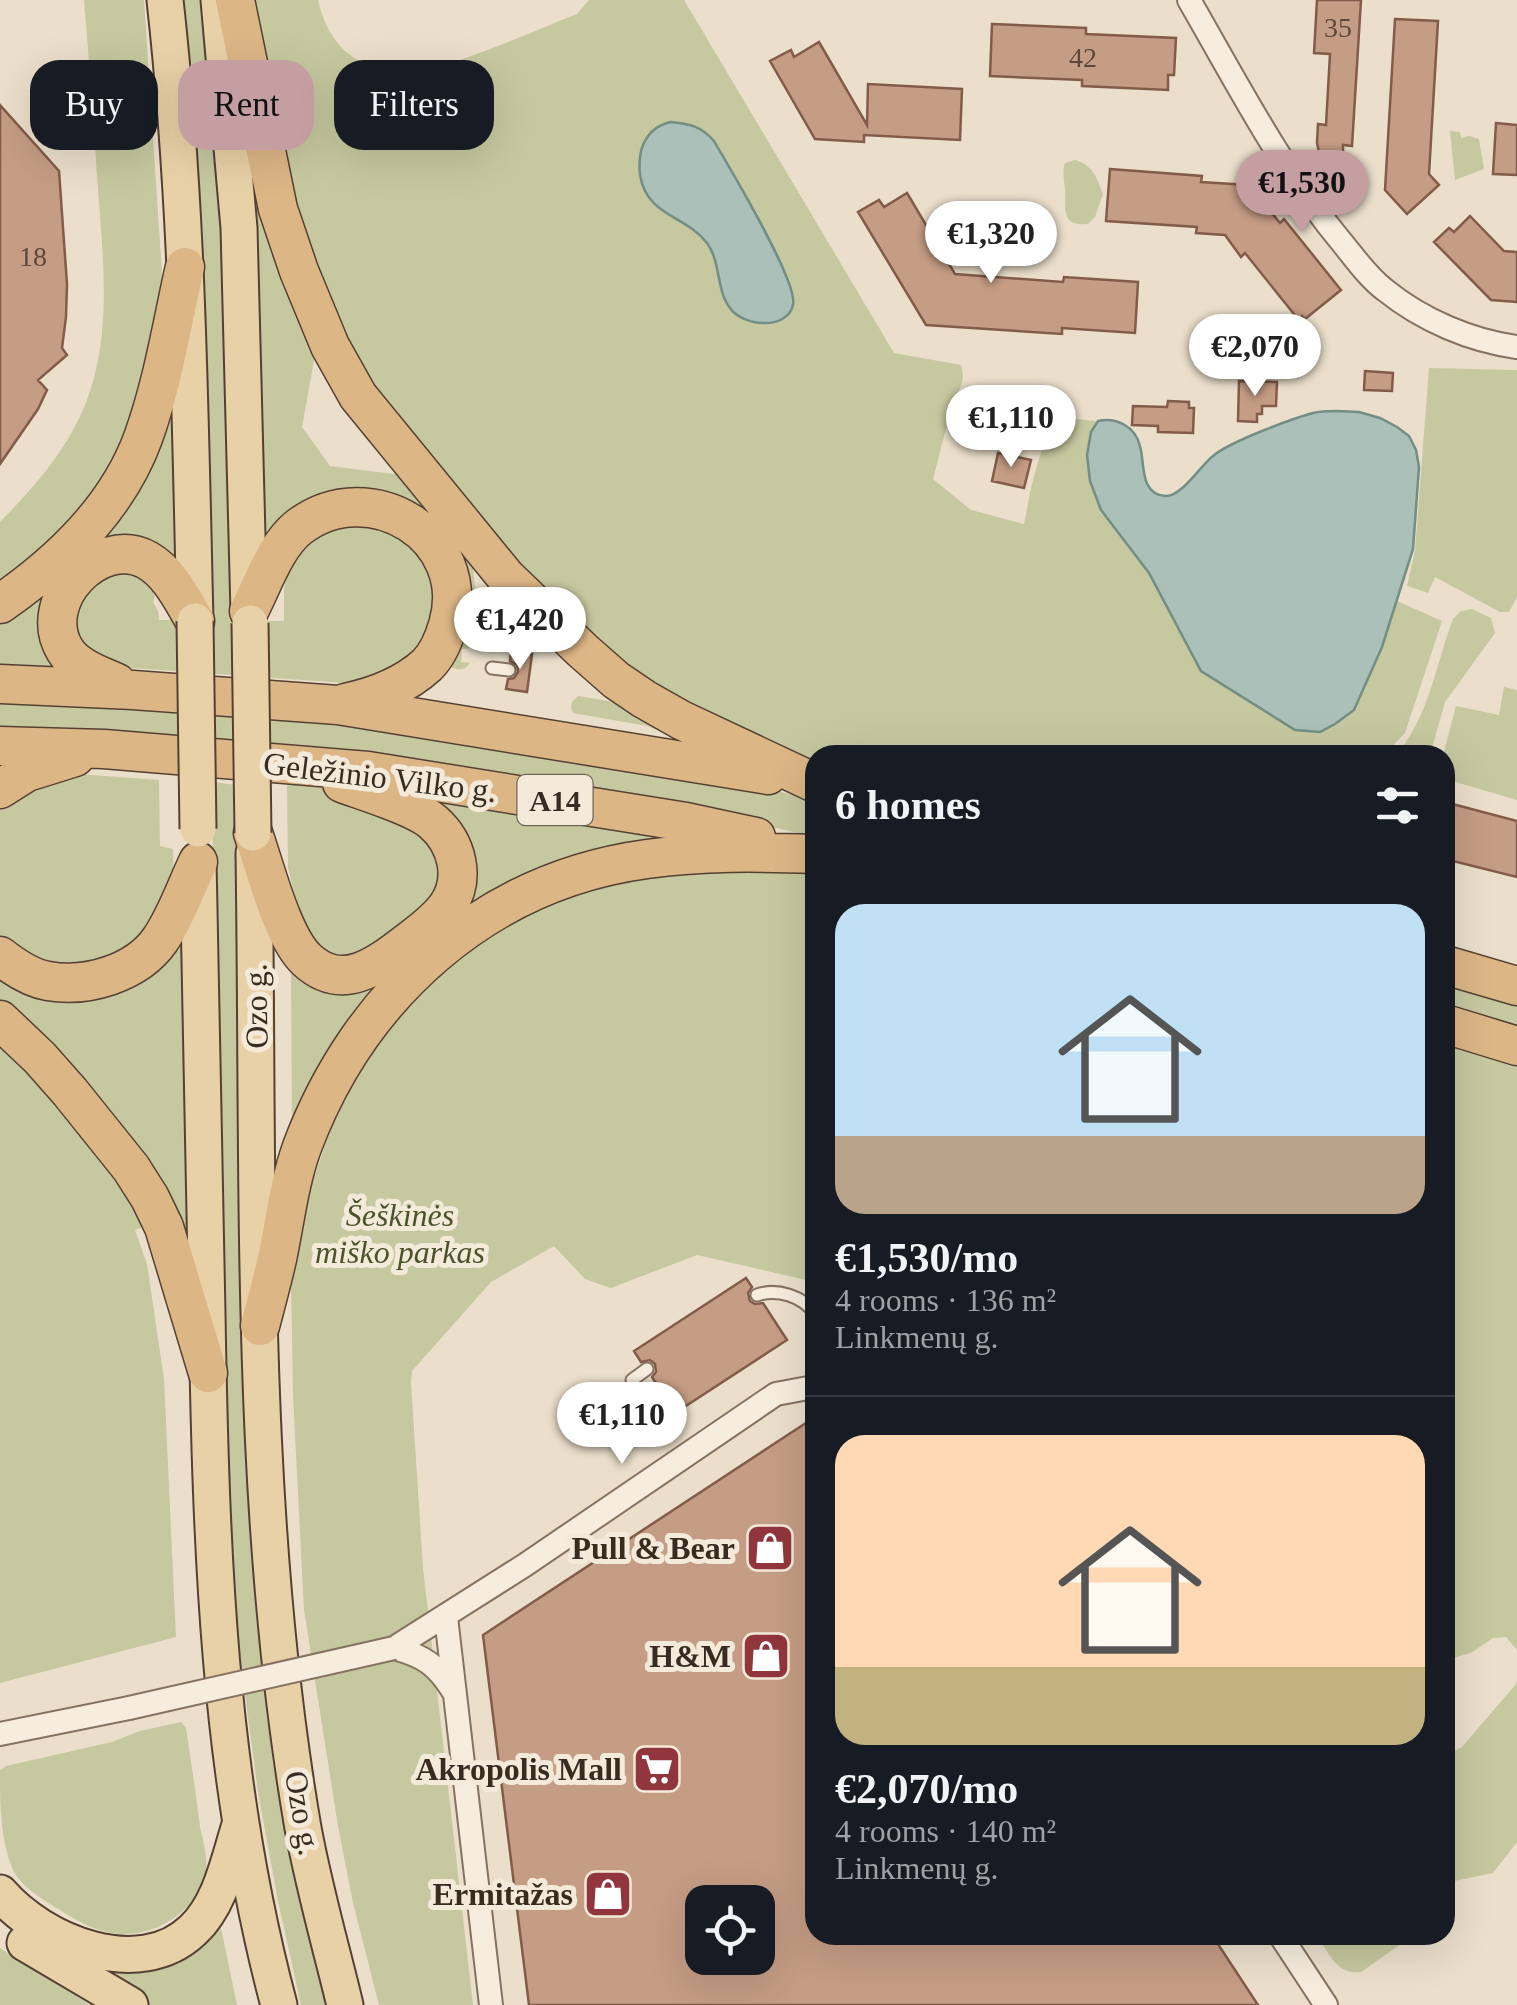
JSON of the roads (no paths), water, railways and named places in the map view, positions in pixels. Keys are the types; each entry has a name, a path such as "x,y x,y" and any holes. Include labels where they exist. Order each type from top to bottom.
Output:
{"highway":[{"path":"235,0 278,209 330,346 358,396 506,577 616,680 681,720 805,778"},
{"path":"0,604 82,536 128,470 150,417 185,266"},
{"path":"250,617 278,552 297,528 314,518 337,509 363,506 387,510 422,530 448,571 452,596 443,641 424,667 394,687 338,705"},
{"path":"133,690 91,672 64,649 57,613 72,581 107,556 142,557 169,578 195,621"},
{"name":"Geležinio Vilko g.","path":"0,684 338,705 805,781"},
{"name":"Geležinio Vilko g.","path":"0,746 104,749 368,771 686,822 805,851"},
{"path":"0,790 27,772 104,749"},
{"path":"253,833 295,946 307,960 332,973 362,972 381,964 429,925 451,900 457,881 455,854 445,835 429,819 292,765"},
{"path":"0,956 24,973 46,981 70,983 95,980 137,962 162,938 198,846"},
{"path":"260,1326 288,1198 318,1111 355,1044 389,998 431,955 497,908 599,868 689,854 805,853"},
{"path":"1455,968 1517,986"},
{"path":"0,1020 80,1104 150,1198 164,1227 208,1373"},
{"path":"1455,1027 1517,1046"}],"main road":[{"name":"Ozo g.","path":"165,0 185,266 211,1516 222,1681 240,1824 279,2005"},
{"name":"Ozo g.","path":"219,0 240,228 260,1326 271,1543 285,1697 304,1831 346,2005"},
{"path":"0,1894 44,1929 78,1946 119,1954 160,1949 193,1930 209,1911 240,1824"},
{"path":"0,1924 32,1948 130,2005"}],"street":[{"path":"1189,0 1291,173 1325,222 1373,279 1402,302 1444,325 1492,344 1517,347"},
{"path":"0,1734 394,1648 776,1394 805,1389"},
{"path":"446,1617 492,2005"},
{"path":"394,1648 436,1666 456,1696"},
{"path":"1287,1945 1326,2005"}],"lane":[{"path":"492,668 509,670"},
{"path":"757,1294 771,1292 805,1302"},
{"path":"632,1380 646,1370"}],"water":[{"path":"671,122 695,127 714,141 747,199 775,250 792,293 793,305 782,319 754,322 736,314 726,301 707,243 689,226 659,208 644,189 639,168 643,145 654,130"},
{"path":"1337,411 1380,418 1409,436 1419,467 1413,549 1382,647 1354,710 1320,732 1295,730 1201,671 1149,573 1101,510 1090,481 1087,455 1091,432 1098,421 1124,424 1140,446 1151,490 1172,495 1213,456 1232,444 1303,416"}],"place":[{"name":"Pull & Bear","path":"770,1548"},
{"name":"H&M","path":"766,1656"},
{"name":"Akropolis Mall","path":"657,1769"},
{"name":"Ermitažas","path":"608,1894"}],"park label":[{"name":"Šeškinės miško parkas","path":"400,1234"}]}
